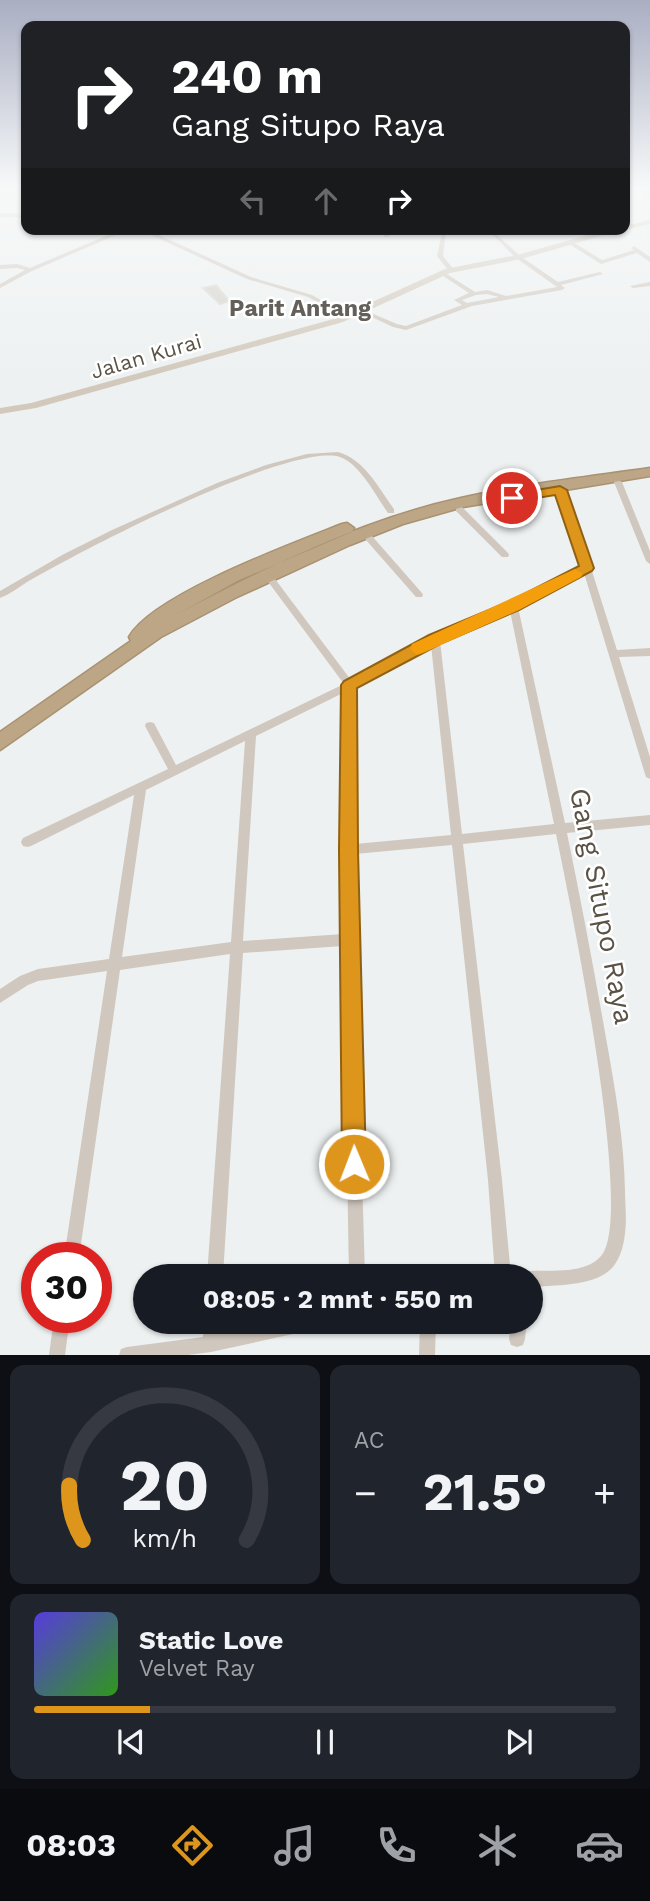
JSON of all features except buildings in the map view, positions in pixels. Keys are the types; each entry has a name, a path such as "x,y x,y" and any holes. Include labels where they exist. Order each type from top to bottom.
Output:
{"highway":[{"path":"0,742 140,639 153,620 306,544 391,512 493,486 650,468"},
{"path":"0,730 66,682 183,614 345,541 437,508 650,468"},
{"path":"140,639 166,635 272,582 369,538 459,509 650,477"}],"street":[{"path":"0,286 77,250"},
{"path":"188,250 249,278 310,296 348,317"},
{"path":"440,250 447,271 473,293"},
{"path":"362,311 406,328 466,306 562,288 510,250"},
{"name":"Jalan Kurai","path":"0,411 32,406 348,317 447,271 543,250"},
{"path":"582,250 601,262 638,251 650,260"},
{"path":"0,267 16,266 30,270"},
{"path":"557,284 600,274"},
{"path":"633,286 650,284"},
{"path":"466,306 457,300 473,293 491,291 506,298"},
{"path":"0,594 28,575 61,558 186,499 308,455 339,454 349,459 391,512"},
{"path":"618,482 650,561"},
{"path":"560,490 587,568 650,774"},
{"path":"459,509 505,555"},
{"path":"369,538 419,596"},
{"path":"27,842 251,734 435,639 513,606 587,568"},
{"path":"272,582 349,685 349,940 357,1264"},
{"name":"Gang Situpo Raya","path":"513,606 562,828 618,1153 618,1235 612,1254 605,1265 580,1275 543,1278"},
{"path":"435,639 494,1166 502,1264"},
{"path":"613,654 650,652"},
{"path":"150,726 174,771"},
{"path":"216,1264 251,734"},
{"path":"73,1242 141,787"},
{"path":"348,850 650,820"},
{"path":"0,997 24,980 38,975 237,947 349,940"},
{"path":"57,1355 60,1333"},
{"path":"211,1334 211,1344"},
{"path":"127,1355 211,1344 257,1334"},
{"path":"427,1355 428,1334"},
{"path":"517,1339 518,1334"}],"slow traffic":[{"path":"417,649 513,606 575,574"}],"district":[{"name":"Parit Antang","path":"300,308"}],"route":[{"path":"354,1164 348,850 349,685 435,639 513,606 587,568 560,490 512,498"}]}
